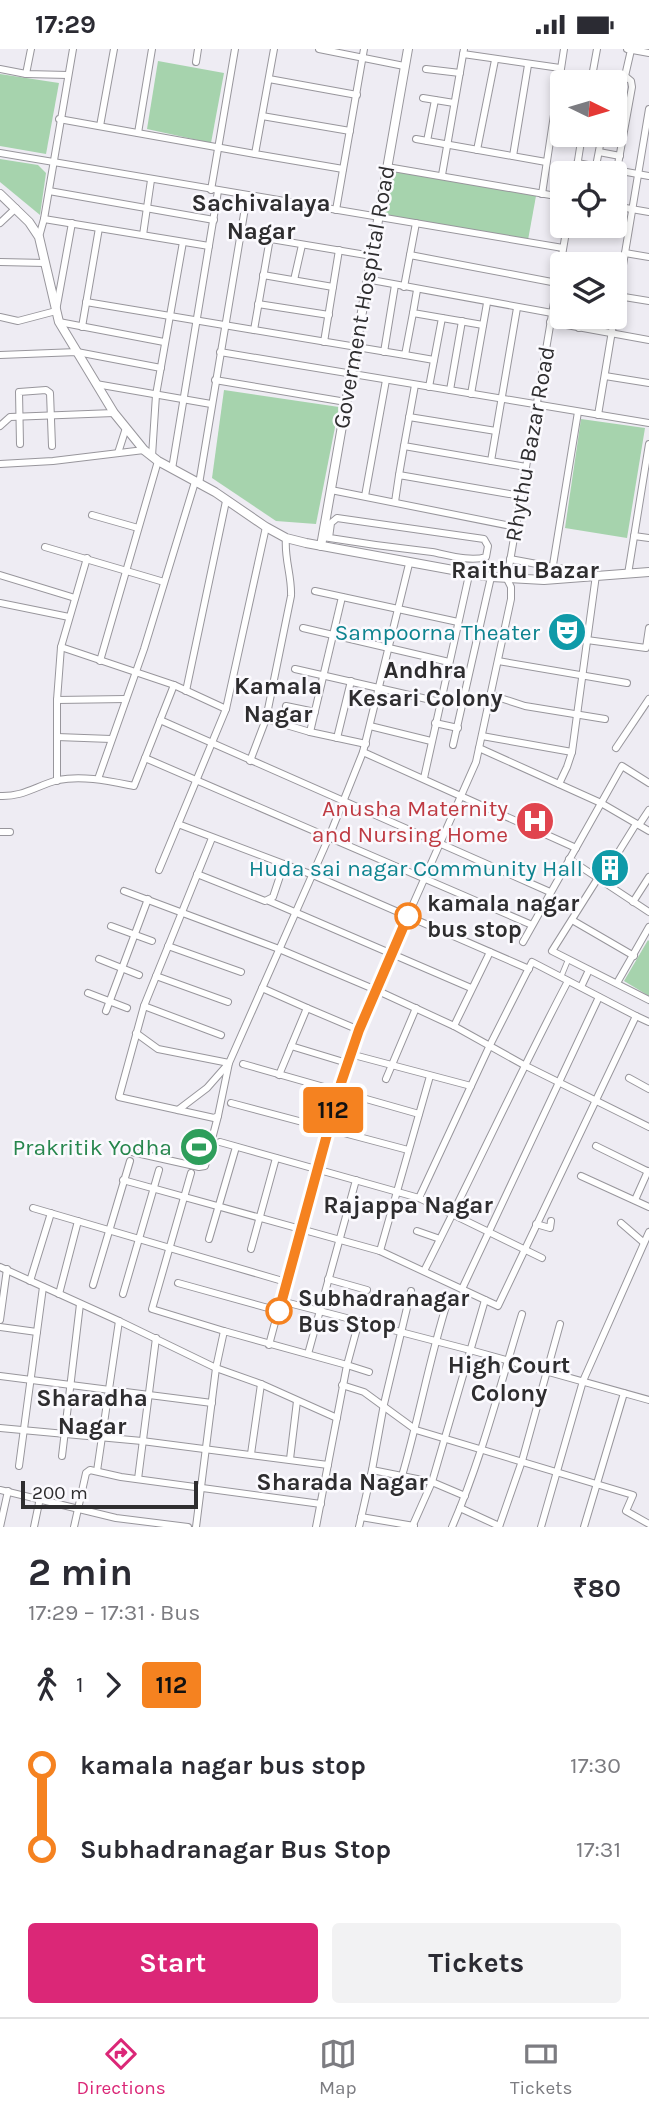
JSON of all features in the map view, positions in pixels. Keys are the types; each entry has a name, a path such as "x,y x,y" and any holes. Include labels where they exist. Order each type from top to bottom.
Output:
{"street":[{"path":"26,75 31,49"},
{"path":"39,237 73,49"},
{"path":"100,126 114,49"},
{"path":"138,133 152,49"},
{"path":"196,62 198,49"},
{"path":"172,469 214,220 218,148 235,49"},
{"path":"255,154 274,49"},
{"path":"319,49 363,53 404,67"},
{"name":"Goverment Hospital Road","path":"324,540 366,279 408,49"},
{"path":"542,194 564,49"},
{"path":"593,70 597,49"},
{"path":"626,70 629,49 649,53"},
{"path":"442,175 464,52 495,60 560,68"},
{"path":"336,210 363,53"},
{"path":"477,150 495,60"},
{"path":"513,156 528,65"},
{"path":"0,69 26,75 68,75"},
{"path":"426,69 460,73"},
{"path":"627,78 632,86 627,115"},
{"path":"268,79 357,95"},
{"path":"423,98 454,103"},
{"path":"427,141 435,100"},
{"path":"625,252 647,135 649,109"},
{"path":"262,116 350,131"},
{"path":"60,119 343,169"},
{"path":"416,139 546,162"},
{"path":"598,161 600,147"},
{"path":"619,161 622,147"},
{"path":"599,152 620,156"},
{"path":"0,153 563,248"},
{"path":"387,167 550,195"},
{"path":"627,172 649,176"},
{"path":"143,235 151,180"},
{"path":"49,191 214,220"},
{"path":"0,194 16,208 39,237 59,322 114,413 144,450 155,459 286,538 473,558 486,557 488,550 484,539 337,518 331,523 324,540"},
{"path":"97,779 136,672 197,483 247,196"},
{"path":"0,223 16,208"},
{"path":"627,208 649,212"},
{"path":"44,219 209,246"},
{"path":"56,311 72,223"},
{"path":"404,287 416,223"},
{"path":"82,327 99,228"},
{"path":"241,234 372,255"},
{"path":"254,330 270,238"},
{"name":"Rhythu Bazar Road","path":"562,252 565,238"},
{"path":"100,661 155,459 156,395 183,242"},
{"path":"294,280 302,245"},
{"path":"324,342 339,250"},
{"path":"627,254 649,257"},
{"path":"410,255 550,282"},
{"path":"0,262 45,263"},
{"path":"263,275 333,287"},
{"path":"366,279 550,313"},
{"path":"384,352 395,285"},
{"path":"405,355 417,290"},
{"path":"627,297 649,301"},
{"path":"86,302 434,360"},
{"path":"471,394 487,303"},
{"path":"258,304 328,315"},
{"path":"491,461 517,308"},
{"path":"0,317 18,321 56,311"},
{"path":"413,313 483,325"},
{"path":"429,387 442,318"},
{"path":"450,390 462,321"},
{"path":"59,322 164,342"},
{"name":"Rhythu Bazar Road","path":"269,1345 350,1054 476,762 511,599 511,587 507,579 550,323"},
{"path":"586,329 649,340"},
{"path":"598,415 613,329"},
{"path":"0,355 77,352 161,368"},
{"path":"220,352 649,423"},
{"path":"605,376 649,383"},
{"path":"215,380 346,402"},
{"path":"365,496 386,380"},
{"path":"96,384 211,404"},
{"path":"395,502 415,385"},
{"path":"20,444 19,392 46,390 50,393 52,446"},
{"path":"553,565 578,412"},
{"path":"0,426 10,417 114,413"},
{"path":"409,417 496,431"},
{"path":"118,453 126,428"},
{"path":"628,574 649,444"},
{"path":"404,446 526,467"},
{"path":"0,464 53,461 144,450"},
{"path":"399,475 521,496"},
{"path":"331,491 516,527"},
{"path":"640,496 649,497"},
{"path":"186,691 226,501"},
{"path":"92,515 138,528"},
{"path":"159,870 226,709 266,527"},
{"path":"634,536 649,538"},
{"path":"250,761 266,719 291,596 292,579 286,564 286,538"},
{"path":"324,540 409,564 507,579 544,580 649,572"},
{"path":"45,547 164,582"},
{"path":"57,781 57,700 61,647 87,558"},
{"path":"510,559 596,575"},
{"path":"131,1152 205,1166 229,1063 313,875 366,744 409,564"},
{"path":"0,575 75,598"},
{"path":"424,778 469,575"},
{"path":"559,784 572,751 596,575"},
{"path":"453,745 491,577"},
{"path":"315,591 458,622"},
{"path":"310,732 342,597"},
{"path":"0,603 69,617"},
{"path":"303,628 449,661"},
{"path":"587,640 648,648 649,628"},
{"path":"61,647 174,685 226,709"},
{"path":"498,661 626,683"},
{"path":"295,669 440,702"},
{"path":"337,738 351,681"},
{"path":"0,796 15,797 57,781 76,778 134,786 174,685"},
{"path":"491,695 525,706 605,719"},
{"path":"57,700 126,699"},
{"path":"616,748 649,699"},
{"path":"286,706 315,712"},
{"path":"266,719 366,744"},
{"path":"160,720 550,893"},
{"path":"435,723 458,728"},
{"path":"370,726 431,741"},
{"path":"482,736 572,751"},
{"path":"57,737 111,739"},
{"path":"479,748 601,803 649,831"},
{"path":"363,752 576,848"},
{"path":"145,758 532,925"},
{"path":"523,942 622,766 649,783"},
{"path":"618,853 649,810"},
{"path":"178,824 313,875 529,968"},
{"path":"0,832 10,832"},
{"path":"212,838 144,1006 119,1097 214,1118 218,1116"},
{"path":"569,859 649,912"},
{"path":"270,901 284,864"},
{"path":"197,874 296,911 471,988"},
{"path":"633,902 649,877"},
{"path":"598,878 552,951 649,1000"},
{"path":"124,891 279,949 376,990 454,1026 560,1084 649,1127"},
{"path":"106,1011 148,899"},
{"path":"572,920 634,956"},
{"path":"111,926 152,941"},
{"path":"617,983 649,927"},
{"path":"168,946 241,972"},
{"path":"454,1026 490,952"},
{"path":"99,959 139,975"},
{"path":"424,1271 454,1215 564,979 568,960"},
{"path":"419,1198 532,962 649,1022"},
{"path":"581,988 589,970"},
{"path":"156,976 228,1002"},
{"path":"262,988 359,1030"},
{"path":"88,993 127,1008"},
{"path":"462,1289 600,997"},
{"path":"144,1006 221,1035"},
{"path":"279,1075 307,1008"},
{"path":"386,1079 416,1008"},
{"path":"123,1180 380,1251 498,1306 636,1016"},
{"path":"136,1033 159,1049 229,1063"},
{"path":"291,1046 347,1063"},
{"path":"350,1054 471,1086"},
{"path":"178,1110 206,1088 229,1063"},
{"path":"243,1064 419,1114"},
{"path":"380,1251 430,1076"},
{"path":"629,1079 649,1089"},
{"path":"231,1103 408,1150"},
{"path":"220,1142 419,1198 542,1258"},
{"path":"596,1146 648,1171 635,1201"},
{"path":"209,1238 236,1147"},
{"path":"251,1249 276,1158"},
{"path":"93,1285 130,1161"},
{"path":"123,1294 159,1170"},
{"path":"191,1173 152,1309 369,1372"},
{"path":"581,1176 649,1207"},
{"path":"308,1354 356,1180"},
{"path":"33,1208 286,1282"},
{"path":"30,1281 51,1213"},
{"path":"59,1294 78,1221"},
{"path":"536,1224 550,1228 551,1221"},
{"path":"541,1527 583,1381 647,1237 621,1223"},
{"path":"417,1231 440,1239"},
{"path":"0,1320 4,1268 216,1368 261,1384 337,1418"},
{"path":"328,1279 367,1290"},
{"path":"178,1283 279,1311"},
{"path":"19,1466 43,1287"},
{"path":"359,1527 411,1291"},
{"path":"361,1517 413,1527 432,1482 485,1300"},
{"path":"281,1301 649,1400"},
{"path":"402,1476 447,1303"},
{"path":"62,1456 80,1304"},
{"path":"452,1527 481,1449 522,1314"},
{"path":"97,1471 119,1321"},
{"path":"316,1527 342,1385 359,1321"},
{"path":"460,1508 499,1527 522,1461 560,1324"},
{"path":"0,1327 37,1332"},
{"path":"196,1527 216,1368 224,1332"},
{"path":"138,1479 156,1338"},
{"path":"0,1376 212,1403"},
{"path":"251,1454 261,1384"},
{"path":"342,1385 364,1392 384,1404 416,1430 633,1495 626,1511 649,1524"},
{"path":"584,1527 624,1393"},
{"path":"290,1459 297,1401"},
{"path":"0,1428 142,1441 328,1465"},
{"path":"372,1469 432,1482 465,1496"},
{"path":"74,1527 86,1473 89,1470 321,1504"},
{"path":"0,1527 4,1491 116,1518 188,1527"},
{"path":"34,1527 40,1498"},
{"path":"114,1527 116,1518"}],"green space":[{"path":"158,61 224,73 211,143 147,129"},
{"path":"0,74 59,83 46,154 0,146"},
{"path":"0,159 38,165 46,173 40,215 0,182"},
{"path":"393,170 536,196 528,240 385,216"},
{"path":"224,390 339,407 316,524 276,521 212,478"},
{"path":"581,419 645,428 627,538 565,528"},
{"path":"649,941 649,996 624,981"}],"bus line":[{"name":"112","path":"279,1311 324,1139 350,1054 408,916"}],"place":[{"name":"Sampoorna Theater","path":"567,632"},
{"name":"Anusha Maternity and Nursing Home","path":"535,821"},
{"name":"Huda sai nagar Community Hall","path":"610,868"},
{"name":"kamala nagar bus stop","path":"408,916"},
{"name":"Prakritik Yodha","path":"199,1147"},
{"name":"Subhadranagar Bus Stop","path":"279,1311"}],"district":[{"name":"Sachivalaya Nagar","path":"261,217"},
{"name":"Raithu Bazar","path":"525,570"},
{"name":"Andhra Kesari Colony","path":"425,684"},
{"name":"Kamala Nagar","path":"278,700"},
{"name":"Rajappa Nagar","path":"408,1205"},
{"name":"High Court Colony","path":"509,1379"},
{"name":"Sharadha Nagar","path":"92,1412"},
{"name":"Sharada Nagar","path":"342,1482"}]}
